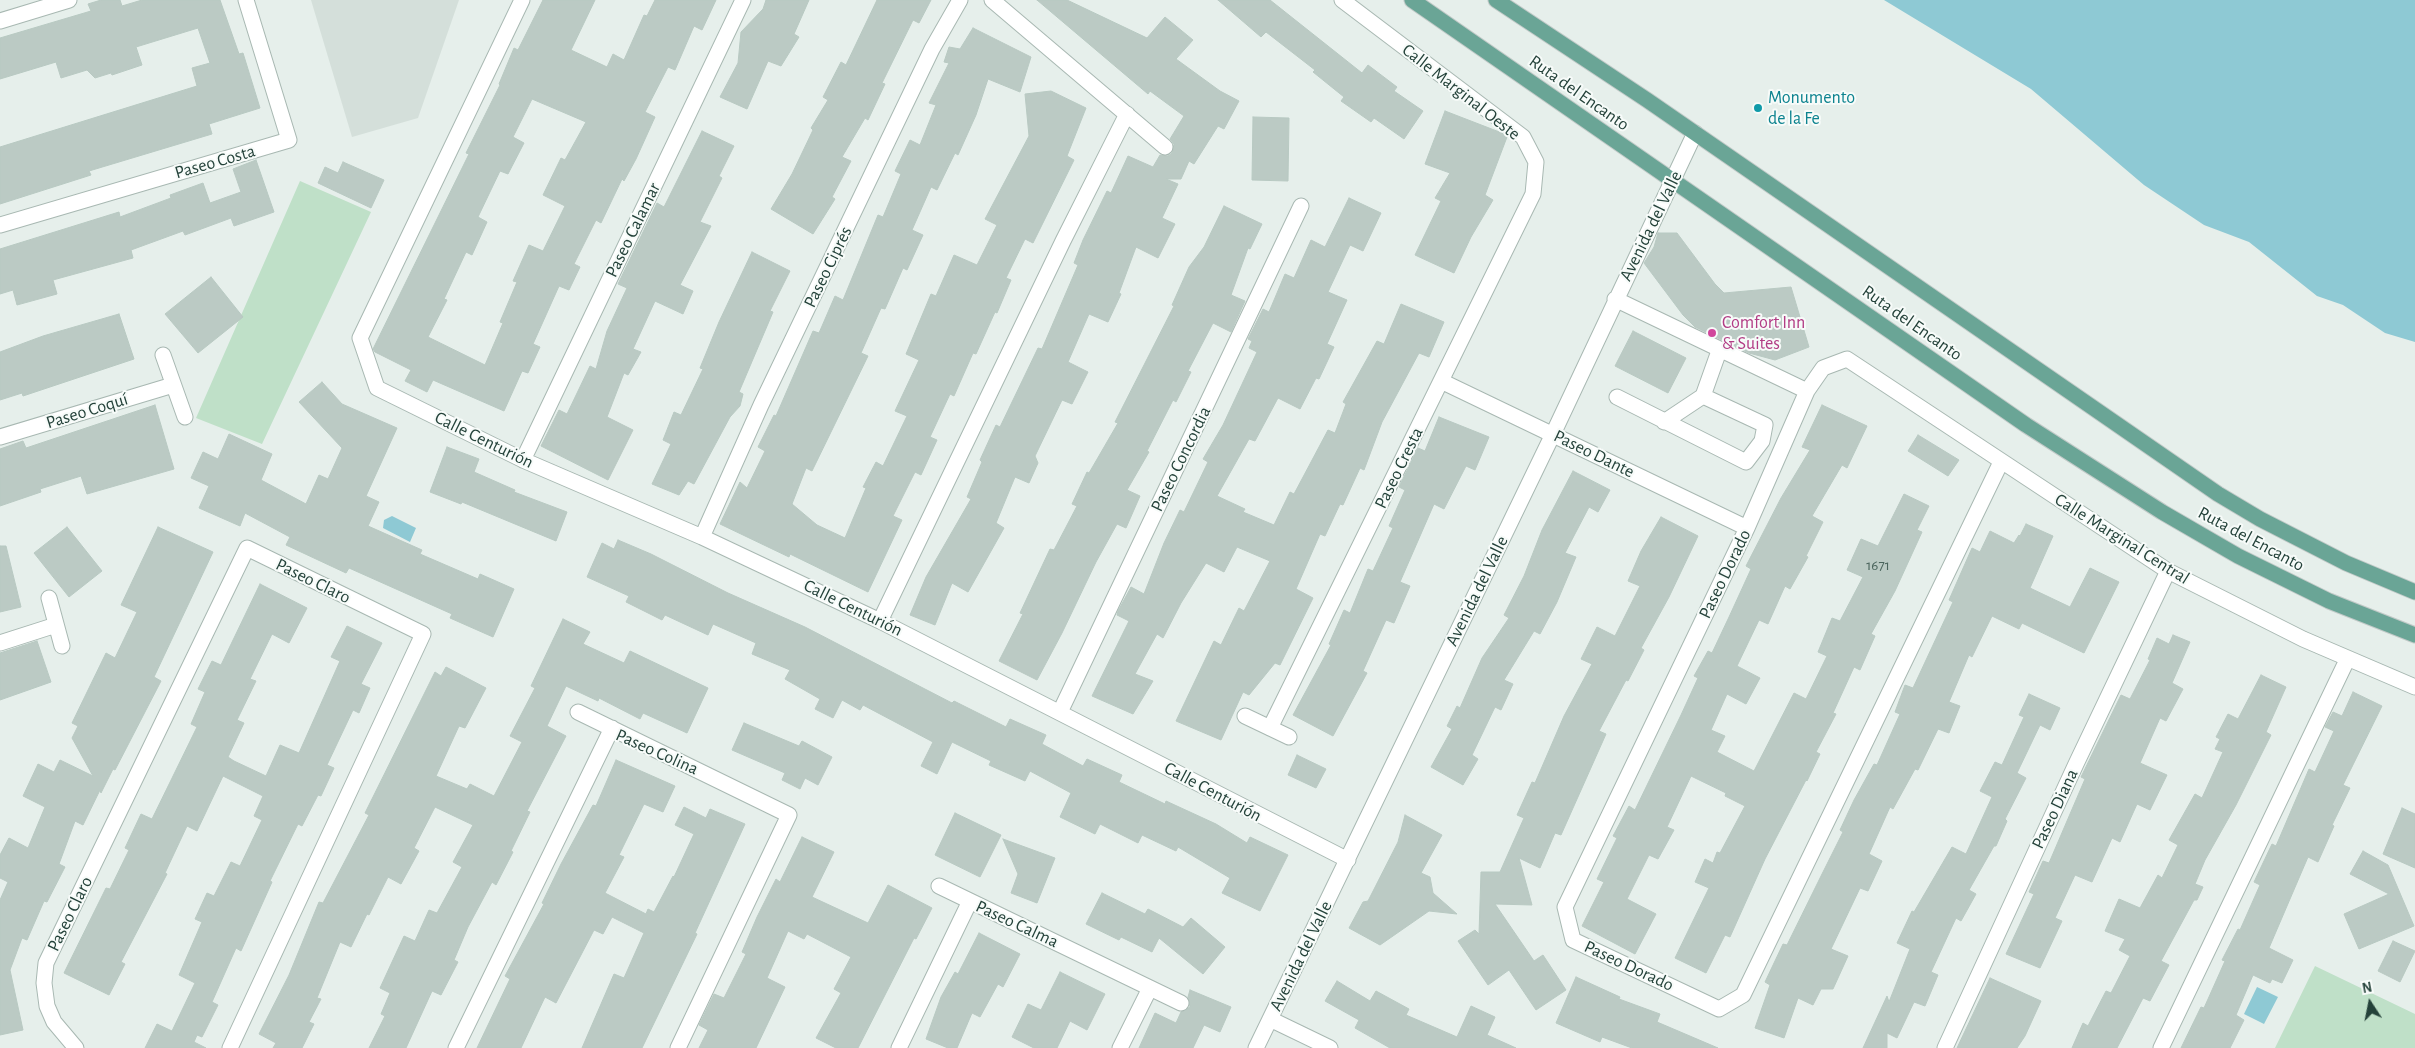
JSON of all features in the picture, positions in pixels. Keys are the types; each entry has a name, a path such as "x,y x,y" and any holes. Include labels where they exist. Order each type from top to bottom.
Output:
{"main road":[{"name":"Ruta del Encanto","path":"1412,0 2026,425 2162,512 2238,556 2321,597 2415,635"},
{"name":"Ruta del Encanto","path":"1496,0 1694,133 2218,494 2260,519 2346,562 2415,592"}],"street":[{"path":"0,21 69,0"},
{"name":"Paseo Costa","path":"0,225 289,140 246,0"},
{"name":"Calle Centurión","path":"522,0 360,338 377,388 523,460 702,537 880,621 1060,712 1241,808 1348,860"},
{"name":"Paseo Calamar","path":"523,460 743,0"},
{"name":"Paseo Ciprés","path":"702,537 761,405 932,49 960,0"},
{"path":"992,0 1165,147"},
{"name":"Calle Marginal Oeste","path":"1342,0 1522,137 1536,162 1533,194 1527,208"},
{"path":"880,621 1063,241 1128,114"},
{"name":"Avenida del Valle","path":"1256,1048 1553,434 1694,133"},
{"name":"Paseo Concordia","path":"1060,712 1301,206"},
{"name":"Paseo Cresta","path":"1270,728 1527,208"},
{"path":"1615,299 1719,351 1807,391"},
{"path":"1664,422 1703,396 1719,351"},
{"path":"163,355 185,417"},
{"name":"Paseo Dorado","path":"1847,359 1823,368 1807,391 1747,528 1565,907 1573,940 1719,1009 1743,995 2001,462"},
{"name":"Calle Marginal Central","path":"1847,359 2168,571 2347,660 2415,687"},
{"name":"Paseo Dante","path":"1441,381 1747,528"},
{"name":"Paseo Coquí","path":"0,437 174,385"},
{"path":"1617,397 1746,462 1762,441 1765,425 1703,396"},
{"name":"Paseo Claro","path":"76,1048 54,1022 47,1006 44,983 46,963 247,548 423,634 230,1048"},
{"name":"Paseo Diana","path":"1945,1048 2076,764 2168,571"},
{"path":"49,598 62,646"},
{"path":"0,643 56,624"},
{"path":"2161,1048 2347,660"},
{"path":"578,712 612,728"},
{"path":"1245,716 1289,737"},
{"name":"Paseo Colina","path":"456,1048 612,728 789,815 678,1048"},
{"path":"939,886 970,901"},
{"name":"Paseo Calma","path":"899,1048 970,901 1181,1003"},
{"path":"1120,1048 1150,988"},
{"path":"1270,1019 1330,1048"}],"shaded area":[{"path":"311,0 459,0 418,118 352,137"}],"green space":[{"path":"300,181 371,212 262,444 196,418"},
{"path":"2315,966 2415,1014 2415,1048 2275,1048"}],"water":[{"path":"1884,0 2415,0 2415,342 2385,333 2343,305 2317,296 2249,242 2204,225 2144,185 2031,89"},
{"path":"392,516 416,528 410,542 383,528 384,520"},
{"path":"2257,987 2278,997 2264,1024 2244,1014"}],"building":[{"path":"101,0 120,0 122,6 142,0 220,0 239,54 243,53 260,108 209,124 212,134 89,171 91,175 0,204 0,147 197,86 192,68 210,63 198,28 136,47 142,65 112,75 111,73 95,78 87,70 61,78 56,62 0,79 0,38 91,11 88,4"},
{"path":"543,0 595,0 571,50 607,67 613,54 624,60 644,15 647,16 655,0 716,0 702,30 694,26 675,70 668,67 645,112 655,117 636,159 624,181 622,179 601,223 596,220 574,264 580,267 569,290 559,286 533,344 540,347 528,373 522,371 504,411 433,380 427,392 405,381 411,370 375,352 373,349 469,154 466,153 500,85 514,48 518,50","holes":["532,99 586,122 565,160 561,158 543,195 565,206 543,251 529,245 513,281 517,282 500,322 503,323 485,365 428,337 447,300 444,299 466,252 472,255 487,222 478,217 500,171 508,174 524,143 513,137"]},
{"path":"766,0 809,0 794,34 799,37 781,66 768,61 747,109 720,97 738,63 741,32 763,9"},
{"path":"877,0 931,0 919,23 913,20 882,83 885,84 868,120 865,118 842,157 851,161 832,197 835,199 813,234 771,209 792,174 813,130 811,128 828,100 823,97 841,62 846,65"},
{"path":"1037,0 1067,0 1147,38 1165,17 1193,40 1176,59 1220,91 1239,101 1224,129 1218,126 1194,164 1189,161 1181,179 1166,179 1178,184 1162,218 1175,224 1158,258 1136,247 1119,293 1121,294 1108,322 1089,314 1068,362 1088,372 1072,404 1062,400 1035,456 1038,463 1029,483 1015,477 996,523 1004,528 968,592 952,583 935,625 910,615 926,577 971,499 967,497 982,462 980,460 996,425 1000,427 1038,348 1042,349 1078,265 1074,263 1083,240 1107,191 1111,193 1128,156 1153,167 1160,155 1168,156 1172,153 1174,144 1170,139 1184,116 1150,91 1148,94"},
{"path":"1218,0 1270,0 1362,73 1368,65 1397,87 1394,91 1423,111 1404,139 1374,118 1371,122 1341,101 1344,97 1313,72 1315,70 1266,32 1261,37"},
{"path":"973,28 1031,57 1020,92 988,79 976,115 958,155 955,153 937,190 931,187 912,230 923,235 907,270 903,268 885,309 881,308 861,353 868,356 812,471 806,468 792,504 817,525 845,538 866,488 863,487 876,462 883,466 907,416 895,411 919,360 906,354 931,294 936,296 954,255 977,265 997,225 985,219 1029,136 1025,94 1051,91 1086,108 1067,156 1074,160 1033,243 1025,239 1006,278 1011,280 997,313 995,312 976,354 973,353 954,396 950,394 930,437 937,440 921,475 915,472 893,516 902,520 868,592 790,554 789,557 720,524 740,482 747,488 765,451 758,447 774,415 776,416 813,331 819,333 835,296 843,300 878,215 883,217 901,174 895,171 910,140 920,145 936,105 929,103 949,63 944,62 949,47 960,49"},
{"path":"1445,111 1502,133 1507,137 1485,195 1493,200 1471,237 1454,273 1415,255 1441,201 1435,198 1450,173 1425,164"},
{"path":"1253,117 1289,118 1288,181 1252,180"},
{"path":"702,131 734,146 719,176 722,178 700,222 711,226 680,285 693,291 683,314 655,301 633,349 641,352 628,375 624,373 607,417 633,430 608,480 541,446 559,410 567,414 590,366 596,369 607,331 627,288 618,284 657,203 664,207"},
{"path":"256,160 274,212 234,226 231,218 185,235 183,231 131,250 133,258 53,280 57,294 17,305 13,290 0,294 0,249 119,212 120,217 171,198 170,195 203,183 210,203 241,192 233,169"},
{"path":"343,162 384,180 371,208 318,183 325,167 338,173"},
{"path":"1349,198 1381,213 1363,251 1350,245 1328,292 1347,300 1327,344 1334,347 1319,379 1316,378 1300,409 1278,398 1255,441 1249,439 1217,496 1245,509 1243,512 1274,525 1290,492 1294,494 1328,430 1335,433 1346,404 1343,402 1377,341 1384,344 1401,304 1444,322 1429,357 1419,353 1382,422 1364,470 1360,468 1343,505 1340,504 1325,536 1320,534 1296,589 1313,598 1280,665 1275,663 1249,695 1243,692 1221,740 1176,721 1214,641 1221,645 1239,608 1244,611 1270,561 1237,547 1224,572 1206,563 1181,603 1163,638 1157,634 1135,674 1153,681 1133,714 1092,696 1129,621 1117,615 1118,611 1131,587 1144,594 1164,543 1180,510 1184,512 1208,462 1203,459 1223,425 1257,352 1249,348 1252,341 1248,339 1263,309 1269,312 1285,274 1294,278 1311,240 1325,247"},
{"path":"1224,206 1262,224 1250,249 1248,248 1231,295 1245,301 1231,332 1213,323 1188,371 1191,372 1176,402 1173,400 1147,451 1149,452 1127,490 1140,496 1126,528 1117,524 1037,680 999,661 1023,614 1020,613 1050,549 1054,550 1077,506 1072,504 1087,472 1089,473 1118,423 1115,422 1174,306 1172,305 1189,267 1204,247"},
{"path":"1658,233 1677,233 1715,284 1724,293 1791,287 1809,347 1775,360 1749,353 1695,327 1683,315 1644,263 1654,247"},
{"path":"752,252 790,271 770,311 773,312 739,392 743,394 740,406 730,417 694,484 688,481 679,495 652,484 671,444 663,440 674,412 681,415 703,369 700,368 719,322"},
{"path":"211,277 243,317 198,353 165,314"},
{"path":"119,314 134,359 23,396 22,393 0,400 0,352 43,336"},
{"path":"1633,331 1686,358 1668,393 1615,366"},
{"path":"322,382 342,404 397,428 366,496 379,502 368,526 422,550 420,554 478,579 480,574 514,589 493,637 450,618 452,614 349,568 346,573 286,545 290,537 245,513 240,526 199,508 209,486 191,478 203,452 218,459 229,434 272,454 261,480 306,504 319,475 328,479 342,448 299,402"},
{"path":"155,405 174,469 87,494 81,476 40,489 41,492 0,506 0,449 23,441 26,448"},
{"path":"1822,405 1867,426 1847,468 1842,465 1812,516 1823,522 1806,556 1808,557 1790,589 1785,586 1768,624 1759,620 1737,666 1760,678 1746,704 1727,694 1711,730 1725,736 1717,752 1754,771 1794,693 1806,699 1827,656 1818,652 1832,618 1840,621 1863,577 1847,570 1861,539 1878,546 1904,494 1929,506 1917,530 1922,532 1895,591 1871,634 1875,636 1860,670 1854,667 1833,713 1836,714 1816,752 1820,754 1807,781 1765,859 1730,937 1725,935 1706,973 1675,958 1709,888 1695,882 1705,859 1713,863 1717,852 1720,853 1745,806 1725,796 1726,793 1691,776 1667,827 1674,830 1658,859 1649,855 1627,899 1656,914 1635,954 1582,926 1604,882 1597,879 1617,838 1613,836 1629,806 1635,810 1681,715 1698,678 1694,676 1708,651 1712,653 1751,569 1746,566 1781,498 1810,450 1802,447"},
{"path":"1439,417 1489,437 1475,470 1466,466 1444,509 1434,504 1400,582 1410,586 1394,623 1386,620 1363,671 1367,673 1333,736 1293,715 1331,645 1329,644 1344,610 1350,613 1368,569 1373,571 1393,528 1389,526 1405,490 1399,487 1418,448 1425,451"},
{"path":"1918,435 1959,460 1948,476 1908,451"},
{"path":"447,447 479,459 474,472 515,490 514,492 567,512 556,541 462,502 461,504 430,492"},
{"path":"1573,471 1610,490 1598,512 1589,507 1565,553 1576,557 1557,602 1540,634 1534,631 1504,680 1513,684 1501,710 1495,707 1472,755 1478,759 1463,785 1431,767 1452,729 1447,726 1457,706 1460,708 1482,658 1509,618 1504,615 1524,576 1542,530"},
{"path":"1661,517 1698,536 1669,597 1641,648 1644,650 1599,731 1606,734 1561,835 1555,833 1540,868 1519,858 1532,905 1495,904 1534,961 1543,955 1566,990 1536,1010 1509,970 1488,985 1458,941 1475,930 1479,934 1481,872 1500,872 1524,818 1517,815 1532,782 1535,783 1564,716 1592,664 1581,659 1597,627 1615,636 1640,586 1628,581 1641,551"},
{"path":"2026,524 2053,536 2030,588 2070,607 2090,568 2119,582 2084,653 2022,623 2019,629 1992,616 1972,657 1969,655 1949,702 1960,706 1949,733 1938,729 1918,770 1915,769 1893,809 1890,807 1869,854 1882,861 1868,891 1860,888 1831,949 1848,956 1833,989 1821,989 1813,1005 1798,998 1784,1038 1755,1028 1770,985 1765,982 1783,944 1787,945 1843,832 1840,830 1854,800 1874,764 1877,765 1900,714 1895,712 1905,685 1913,688 1953,602 1949,600 1972,548 1980,552 1990,531 2014,543"},
{"path":"67,527 102,571 69,597 34,553"},
{"path":"158,527 213,552 154,677 161,681 115,770 113,769 101,793 100,790 83,825 75,821 59,864 65,867 47,902 44,901 27,940 22,938 10,970 23,1030 0,1035 0,900 8,882 0,878 0,855 9,838 28,848 45,807 23,796 38,764 54,772 60,760 93,776 72,738 78,726 72,723 106,653 115,658 137,612 121,605"},
{"path":"618,540 651,554 728,593 805,627 952,703 954,701 1006,727 1010,719 1046,735 1042,744 1083,766 1087,759 1122,775 1119,782 1165,804 1166,801 1216,824 1247,843 1250,837 1288,855 1260,911 1222,893 1230,878 1178,847 1176,851 1142,835 1138,843 1100,824 1095,834 1060,817 1071,793 1030,771 1025,781 989,765 991,761 952,742 937,774 921,766 933,742 863,705 860,710 842,700 833,718 815,709 820,699 785,679 790,670 752,654 756,643 713,624 708,635 665,615 662,620 626,602 629,596 587,577 602,543 614,549"},
{"path":"0,546 6,546 21,607 0,612"},
{"path":"260,584 307,608 289,643 272,634 250,679 256,681 237,720 244,723 228,757 234,761 266,776 280,745 299,753 340,661 331,657 347,626 382,643 361,684 370,688 359,713 353,710 327,765 334,768 321,796 318,795 302,826 298,824 270,881 272,882 241,951 236,948 212,1002 218,1005 202,1037 197,1035 194,1042 206,1048 145,1048 157,1024 172,1031 195,983 179,975 202,922 195,919 207,893 214,896 231,862 240,866 262,820 254,816 263,796 223,776 197,831 187,826 165,873 167,874 121,962 125,964 109,995 64,973 106,888 110,889 129,850 125,848 141,814 152,819 197,727 191,724 205,692 198,689 212,661 221,665"},
{"path":"563,619 590,632 583,644 624,663 630,651 708,688 687,733 643,713 640,719 599,698 598,701 566,686 547,726 566,736 527,811 530,812 511,851 513,852 496,885 492,882 468,927 454,960 458,962 441,995 432,991 406,1048 369,1048 385,1016 381,1014 390,993 380,988 404,936 415,941 429,910 437,913 462,867 453,862 473,825 435,807 414,848 419,851 401,884 388,877 351,947 340,942 317,998 321,999 309,1022 314,1024 302,1048 273,1048 276,1043 259,1034 289,975 319,902 323,903 369,815 365,813 435,672 441,676 446,667 486,688 465,728 459,726 436,776 467,789 470,784 494,796 522,742 510,736 535,688 531,686"},
{"path":"2173,635 2190,642 2172,683 2183,689 2166,721 2160,718 2140,763 2167,775 2150,810 2137,804 2120,842 2112,838 2092,882 2075,875 2055,918 2062,921 2040,968 2006,954 2034,894 2029,892 2043,861 2049,863 2085,779 2081,777 2121,695 2130,699 2150,660 2148,659 2157,638 2169,644"},
{"path":"37,641 51,682 0,700 0,653"},
{"path":"2261,675 2286,687 2266,732 2271,735 2236,805 2205,860 2195,884 2203,887 2161,961 2169,965 2150,1001 2143,998 2117,1048 2072,1048 2083,1023 2088,1026 2106,991 2111,993 2130,956 2119,950 2125,939 2105,931 2119,899 2140,908 2158,875 2162,878 2178,845 2169,840 2195,794 2202,798 2223,752 2215,749 2220,739 2216,737 2228,714 2238,719"},
{"path":"2353,692 2382,706 2343,785 2350,788 2332,825 2334,826 2318,862 2308,857 2269,948 2293,960 2282,983 2272,979 2270,983 2253,975 2236,1015 2244,1020 2230,1048 2181,1048 2201,1007 2204,1008 2225,961 2222,960 2238,929 2240,930 2260,885 2254,882 2272,844 2276,846 2309,769 2315,772 2334,731 2325,727 2333,712 2342,716"},
{"path":"2029,694 2060,708 2050,730 2040,725 2017,773 2026,778 2005,819 2007,821 1996,846 1994,846 1969,890 1976,894 1961,921 1956,918 1931,972 1938,975 1925,1006 1914,1002 1897,1038 1887,1033 1887,1048 1863,1048 1887,996 1889,1002 1910,949 1897,943 1912,911 1914,912 1952,847 1966,854 1992,797 1980,791 1995,762 2002,765 2024,717 2019,715"},
{"path":"744,723 799,746 802,741 832,757 818,785 805,778 800,789 782,780 785,773 732,750"},
{"path":"1297,755 1326,769 1316,788 1288,775"},
{"path":"616,760 675,786 663,812 644,804 619,855 624,857 605,893 646,914 648,909 654,912 674,877 694,834 675,825 684,807 706,818 710,809 745,824 695,933 697,934 642,1048 582,1048 614,974 624,978 644,933 612,917 603,934 594,930 556,1003 545,997 521,1048 477,1048 510,979 505,976 544,904 542,903 561,864 593,805 596,806"},
{"path":"2402,808 2415,814 2415,868 2383,854"},
{"path":"955,813 1001,835 980,877 935,855"},
{"path":"1405,815 1442,835 1421,873 1430,877 1433,893 1457,914 1429,911 1380,945 1349,928 1363,902 1368,901 1398,842"},
{"path":"802,837 834,852 812,897 868,923 888,885 932,908 916,939 914,938 858,1048 836,1048 816,1038 841,993 834,989 851,957 807,934 804,939 788,931 767,978 785,987 756,1048 699,1048 708,1030 699,1025 714,994 724,998 746,954 742,952 757,917 776,879 780,882"},
{"path":"1003,839 1055,858 1037,903 1011,893 1018,874"},
{"path":"2363,851 2388,865 2414,926 2359,949 2344,914 2389,894 2350,874"},
{"path":"1102,893 1145,914 1148,909 1183,927 1191,918 1225,947 1203,974 1159,938 1152,952 1121,937 1119,940 1086,924"},
{"path":"979,933 1020,954 1003,987 998,984 980,1017 972,1013 957,1048 948,1048 926,1039 941,997 955,972 958,974"},
{"path":"2393,941 2415,951 2400,982 2378,971"},
{"path":"1060,972 1105,994 1087,1030 1070,1021 1057,1048 1034,1048 1012,1037 1028,1004 1041,1010"},
{"path":"1576,977 1620,997 1619,999 1660,1014 1657,1022 1718,1048 1632,1048 1602,1037 1600,1042 1556,1023"},
{"path":"1990,978 2041,1001 2025,1036 2017,1048 1957,1048"},
{"path":"1337,981 1370,1001 1376,991 1409,1009 1406,1015 1457,1037 1471,1006 1495,1017 1487,1035 1516,1048 1390,1048 1355,1028 1359,1020 1325,1001"},
{"path":"1190,990 1231,1007 1220,1032 1204,1025 1193,1048 1139,1048 1155,1013 1176,1023 1181,1012 1190,1007 1188,997"}],"place":[{"name":"Monumento de la Fe","path":"1758,108"},
{"name":"Comfort Inn & Suites","path":"1712,333"}]}
